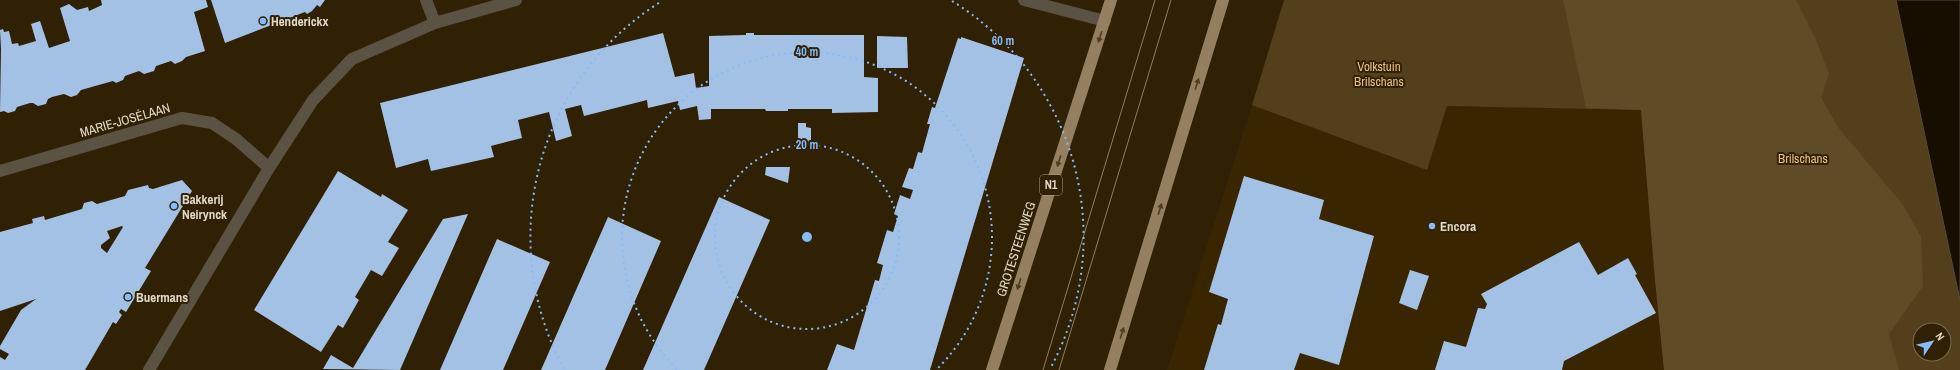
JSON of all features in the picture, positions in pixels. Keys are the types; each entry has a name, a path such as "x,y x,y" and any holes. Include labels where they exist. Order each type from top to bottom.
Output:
{"main road":[{"name":"GROTESTEENWEG","path":"992,370 1111,0"},
{"path":"1110,370 1223,0"}],"street":[{"path":"426,0 435,23"},
{"path":"149,370 269,168 313,100 352,59 435,23 516,0"},
{"path":"1024,0 1105,21"},
{"name":"MARIE-JOSÉLAAN","path":"0,171 182,118 212,123 236,139 269,168"}],"shaded area":[{"path":"1896,0 1960,0 1960,300"},
{"name":"Encora","path":"1252,105 1427,170 1447,106 1641,110 1664,370 1167,370"}],"green space":[{"name":"Brilschans","path":"1284,0 1960,0 1960,370 1664,370 1641,110 1447,106 1427,170 1252,105"},
{"name":"Brilschans","path":"1563,0 1796,0 1817,42 1829,74 1821,97 1837,126 1903,205 1921,237 1923,286 1889,334 1899,370 1664,370 1641,110 1586,108"}],"building":[{"path":"101,0 206,0 208,7 194,12 205,51 186,57 182,61 175,64 171,61 156,66 154,71 144,74 139,71 125,76 123,80 116,83 113,81 81,90 77,95 71,97 64,94 48,99 46,104 38,106 30,103 17,107 15,111 8,113 4,111 0,112 0,30 3,29 4,32 9,31 12,44 18,43 19,46 36,41 31,24 40,21 49,48 70,41 60,8 69,4 77,10 88,7 89,11 102,5"},
{"path":"211,0 325,0 320,7 317,5 307,14 305,12 225,43"},
{"path":"663,33 675,77 694,73 696,88 709,86 709,36 746,35 746,33 754,33 754,35 864,35 864,77 878,78 878,112 832,113 832,109 788,109 788,111 766,111 765,109 711,109 711,119 699,120 697,106 680,110 678,101 648,108 647,100 584,116 581,105 565,109 572,136 556,141 549,112 518,120 522,138 491,146 494,157 431,171 428,159 396,168 380,103"},
{"path":"877,36 907,37 908,68 877,68"},
{"path":"961,37 1024,58 930,370 827,370 837,344 854,350 875,280 879,281 883,265 877,263 887,230 893,232 898,216 894,214 900,195 910,199 913,190 902,187 909,168 913,169 918,152 922,153 930,124 927,124 932,107 935,108 958,38 961,39"},
{"path":"798,123 806,123 806,127 811,128 811,145 798,144"},
{"path":"766,167 790,167 788,183 765,175"},
{"path":"338,171 381,197 382,194 408,210 388,242 399,248 382,276 371,270 355,297 359,300 343,328 338,325 321,352 254,310"},
{"path":"1244,176 1324,200 1319,219 1374,236 1339,365 1300,353 1294,370 1204,370 1218,324 1221,325 1228,299 1209,292"},
{"path":"182,180 192,191 145,268 151,271 126,312 121,309 119,312 122,315 116,324 113,322 85,370 0,370 0,357 5,360 9,354 0,349 0,346 21,310 36,299 0,311 0,232 33,223 32,219 44,216 45,220 82,209 84,203 92,201 97,204 125,196 128,190 148,185 149,188 153,189","holes":["122,226 123,227 107,253 101,248 101,245 110,238 107,231"]},
{"path":"719,197 770,220 704,370 643,370"},
{"path":"468,214 400,370 323,369 331,355 353,368 443,219"},
{"path":"608,217 661,241 605,370 541,370"},
{"path":"497,239 550,262 503,370 440,370"},
{"path":"1579,242 1598,275 1628,258 1637,274 1635,275 1656,313 1564,361 1562,370 1435,370 1444,341 1466,347 1478,308 1485,309 1487,304 1481,294"},
{"path":"1410,270 1429,276 1417,310 1399,303"}],"tram line":[{"path":"1043,370 1155,0"},
{"path":"1059,370 1171,0"}],"place":[{"name":"Henderickx","path":"263,21"},
{"name":"Bakkerij Neirynck","path":"174,206"},
{"name":"Encora","path":"1432,226"},
{"name":"Buermans","path":"128,297"}],"park label":[{"name":"Volkstuin Brilschans","path":"1379,74"}]}
